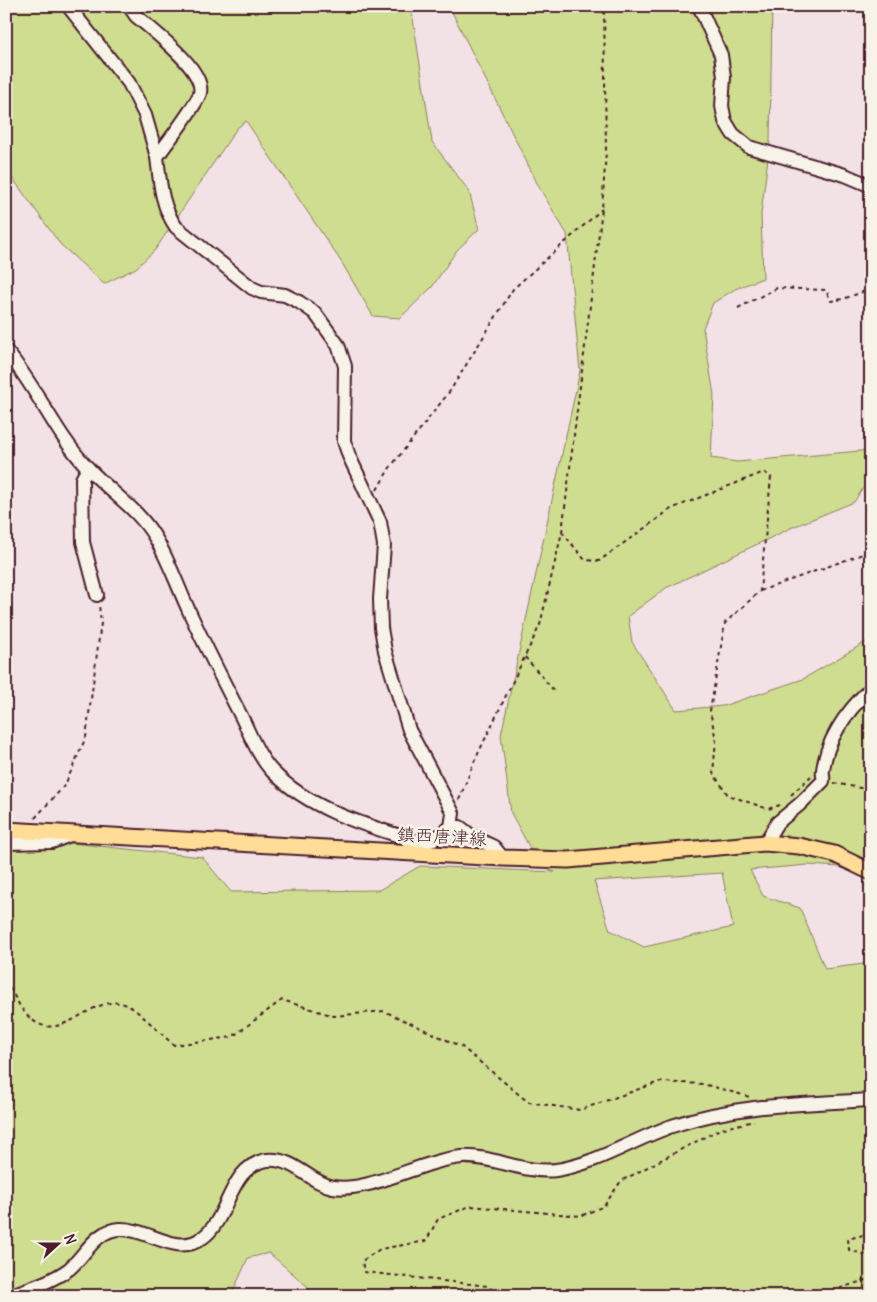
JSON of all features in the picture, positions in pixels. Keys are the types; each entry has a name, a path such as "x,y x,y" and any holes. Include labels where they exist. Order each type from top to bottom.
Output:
{"main road":[{"name":"鎮西唐津線","path":"11,830 416,849 503,858 568,860 765,843 799,846 834,854 871,872"}],"street":[{"path":"68,6 129,84 145,115 157,156 162,193 168,216 176,226 252,288 261,292 285,295 299,302 315,314 338,345 345,366 344,441 349,456 380,522 384,545 380,599 381,628 385,650 409,730 453,813 451,827"},
{"path":"129,6 136,16 193,68 200,80 200,95 157,156"},
{"path":"699,6 721,55 724,77 722,106 724,122 733,134 749,147 846,175 871,186"},
{"path":"6,351 20,368 65,438 88,468 140,516 156,539 207,652 259,751 272,770 289,786 324,808 375,829 413,840 416,849 451,827 460,827 473,837 494,847 503,858"},
{"path":"88,468 82,479 83,542 98,595"},
{"path":"765,843 777,823 800,804 823,776 835,733 855,703 871,688"},
{"path":"6,843 52,842 75,833"},
{"path":"8,1296 39,1285 69,1269 94,1241 104,1234 119,1229 142,1232 171,1244 188,1244 201,1239 215,1227 232,1190 247,1170 266,1160 286,1162 331,1187 356,1186 446,1159 465,1156 532,1170 555,1170 577,1164 672,1126 717,1114 784,1106 871,1100"}],"path":[{"path":"453,813 474,760 540,625 562,532 602,209 606,151 604,6"},
{"path":"6,104 12,111"},
{"path":"371,500 389,469 450,391 513,289 602,209"},
{"path":"738,308 777,288 826,290 831,300 843,299 871,289"},
{"path":"562,532 585,560 599,561 671,509 764,472 771,477 760,591"},
{"path":"784,803 768,809 728,795 713,773 716,740 710,711 725,623 760,591 871,551"},
{"path":"11,830 30,823 65,785 86,737 101,623 98,595"},
{"path":"525,657 555,692"},
{"path":"790,797 807,778 823,776 871,790"},
{"path":"6,981 25,1014 42,1026 60,1026 105,1003 128,1005 174,1045 232,1037 282,1000 334,1016 384,1011 462,1047 528,1102 580,1110 659,1082 703,1084 757,1098"},
{"path":"499,1296 488,1286 364,1272 362,1261 380,1249 426,1241 438,1219 470,1206 581,1216 604,1206 621,1182 720,1129 758,1120"},
{"path":"871,1233 848,1239 849,1250 871,1256"},
{"path":"817,1296 871,1278"}],"green space":[{"path":"6,6 411,6 432,142 469,191 479,229 457,250 432,287 400,318 373,316 342,263 246,121 237,128 155,250 136,268 104,284 60,244 6,169"},
{"path":"449,6 772,6 770,142 761,214 763,278 735,289 713,303 703,328 714,395 711,458 737,462 871,450 871,476 854,502 793,527 666,588 628,616 632,642 676,710 723,706 803,679 871,639 871,869 808,865 750,870 763,896 800,908 825,969 871,963 871,1296 311,1296 307,1286 269,1253 248,1258 231,1296 6,1296 6,846 43,840 202,857 231,892 379,890 420,866 555,872 539,865 511,813 501,735 580,371 567,234 540,189","holes":["722,873 733,927 644,947 610,930 594,881"]}]}
